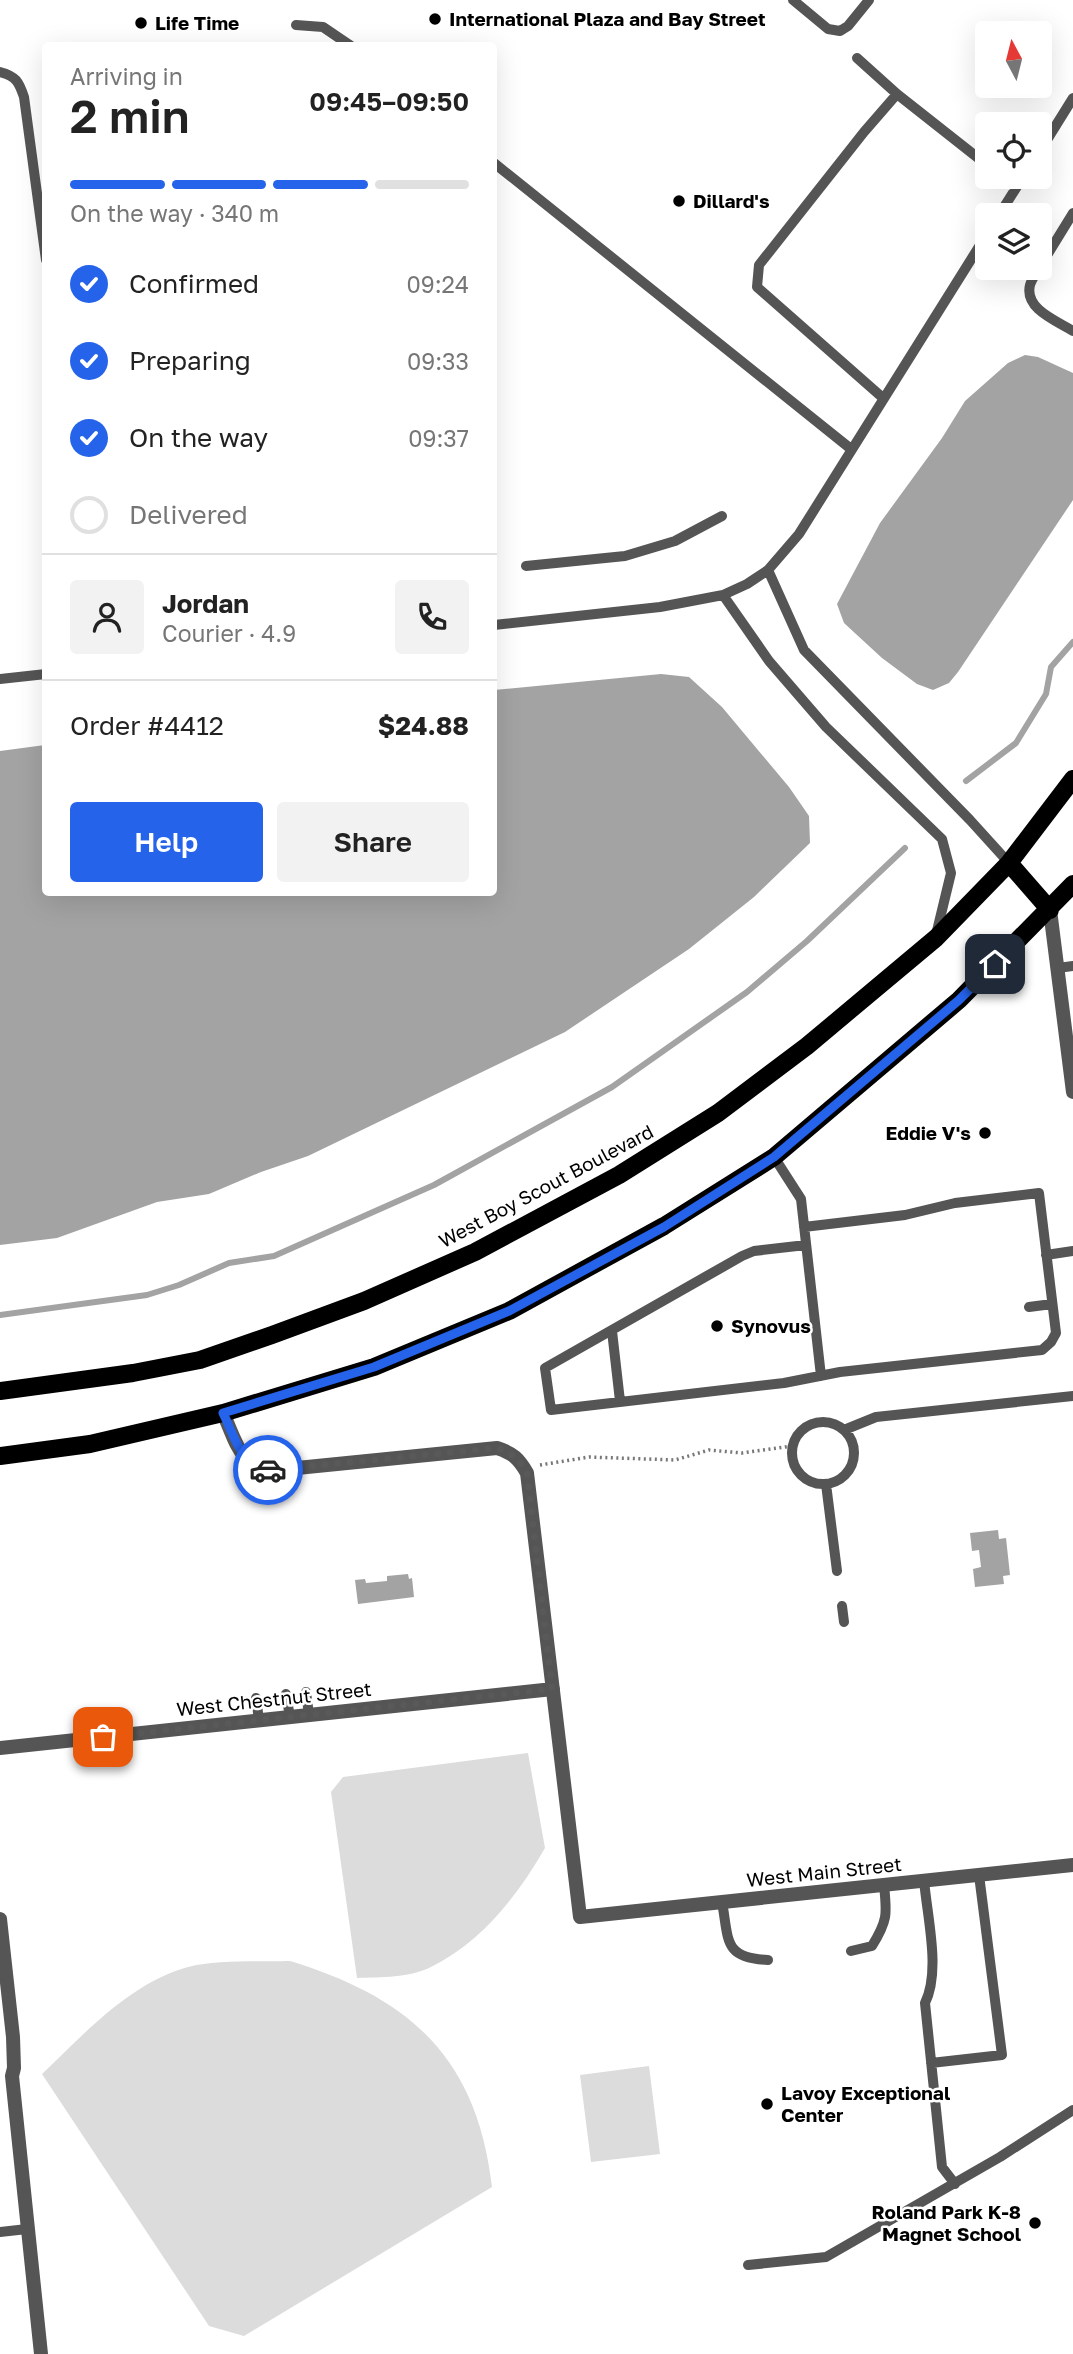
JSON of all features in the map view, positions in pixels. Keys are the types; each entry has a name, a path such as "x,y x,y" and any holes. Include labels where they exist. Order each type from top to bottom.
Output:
{"main road":[{"name":"West Boy Scout Boulevard","path":"0,1391 133,1373 200,1360 364,1301 475,1252 620,1175 718,1113 807,1046 936,938 1009,863 1073,779"},
{"path":"1009,863 1050,909"},
{"path":"0,1456 90,1444 223,1413 374,1367 509,1311 664,1227 774,1157 959,1000 1073,884"}],"street":[{"path":"1050,909 1073,1092"},
{"path":"223,1413 242,1454 253,1466 264,1470 497,1448 509,1452 519,1460 527,1473 552,1689"},
{"name":"West Chestnut Street","path":"0,1748 552,1689"},
{"name":"West Main Street","path":"552,1689 580,1917 1073,1865"},
{"path":"0,1919 13,2037 14,2068 6,2077 41,2354"}],"lane":[{"path":"797,4 828,29 840,31 848,26 869,0"},
{"path":"296,25 323,27 345,42"},
{"path":"857,58 897,94 975,156"},
{"path":"0,72 12,75 19,81 24,97 42,230"},
{"path":"883,398 757,287 759,265 897,94"},
{"path":"1052,132 1073,98"},
{"path":"497,165 851,449"},
{"path":"1052,246 1073,213"},
{"path":"497,625 660,607 723,594 747,584 768,570 799,534 975,253"},
{"path":"1032,280 1030,298 1037,309 1073,331"},
{"path":"526,566 625,556 675,541 722,516"},
{"path":"768,570 804,650 1009,863"},
{"path":"723,594 769,661 826,727 942,839 951,873 936,938"},
{"path":"0,679 42,674"},
{"path":"1058,968 1073,966"},
{"path":"774,1157 801,1199 821,1376"},
{"path":"804,1227 905,1215 955,1203 1039,1193 1056,1333 1042,1350 551,1410 545,1368 743,1256 754,1251 806,1245"},
{"path":"1046,1255 1073,1251"},
{"path":"1030,1307 1052,1304"},
{"path":"612,1331 620,1401"},
{"path":"844,1430 876,1417 1073,1396"},
{"path":"814,1423 835,1424 844,1430 854,1446 852,1465 839,1480 826,1484 810,1482 801,1476 794,1467 792,1457 796,1436 814,1423"},
{"path":"826,1484 837,1571"},
{"path":"842,1606 844,1622"},
{"path":"306,1692 310,1715"},
{"path":"286,1694 290,1717"},
{"path":"256,1698 259,1720"},
{"path":"931,2063 1002,2055 979,1875"},
{"path":"924,1880 934,1975 931,1992 925,2003 931,2063 942,2167 955,2184"},
{"path":"851,1951 872,1946 882,1930 887,1914 884,1885"},
{"path":"722,1902 729,1942 737,1953 747,1959 768,1961"},
{"path":"748,2265 826,2257 955,2184 1073,2110"},
{"path":"0,2232 27,2229"}],"path":[{"path":"537,1465 589,1457 675,1460 709,1450 742,1453 792,1446"}],"shaded area":[{"path":"1025,355 1038,357 1073,373 1073,500 958,672 949,683 933,690 917,684 882,658 844,623 837,604 880,523 942,438 965,401 1008,363"},
{"path":"661,674 689,677 722,707 789,787 809,816 810,843 754,897 689,949 565,1032 308,1156 209,1194 157,1202 57,1238 0,1245 0,751 42,745 42,896 497,896 497,690"},
{"path":"998,1530 999,1539 1006,1538 1010,1575 1003,1576 1004,1584 975,1587 973,1569 981,1567 979,1550 972,1551 970,1533"},
{"path":"408,1574 409,1579 412,1578 414,1597 358,1604 355,1580 365,1579 366,1583 387,1581 387,1576"},
{"path":"528,1753 545,1848 511,1900 467,1944 431,1967 404,1975 357,1978 331,1792 343,1777"},
{"path":"290,1961 333,1976 370,1994 403,2015 431,2040 453,2069 471,2102 484,2142 492,2187 244,2336 209,2326 42,2074 109,2011 167,1975 188,1967 212,1963"},
{"path":"649,2066 660,2154 591,2162 580,2075"}],"waterway":[{"path":"966,781 1016,743 1046,694 1051,667 1073,642"},
{"path":"0,1315 147,1295 179,1285 229,1263 274,1256 434,1185 612,1087 747,992 807,941 905,848"}],"way so far":[{"path":"103,1737 552,1689 527,1473 519,1460 509,1452 497,1448 268,1470"}],"place":[{"name":"International Plaza and Bay Street","path":"435,19"},
{"name":"Life Time","path":"141,23"},
{"name":"Dillard's","path":"679,201"},
{"name":"Eddie V's","path":"985,1133"},
{"name":"Synovus","path":"717,1326"},
{"name":"Lavoy Exceptional Center","path":"767,2104"},
{"name":"Roland Park K-8 Magnet School","path":"1035,2223"}],"route":[{"path":"268,1470 253,1466 242,1454 223,1413 374,1367 509,1311 664,1227 774,1157 959,1000 995,964"}]}
